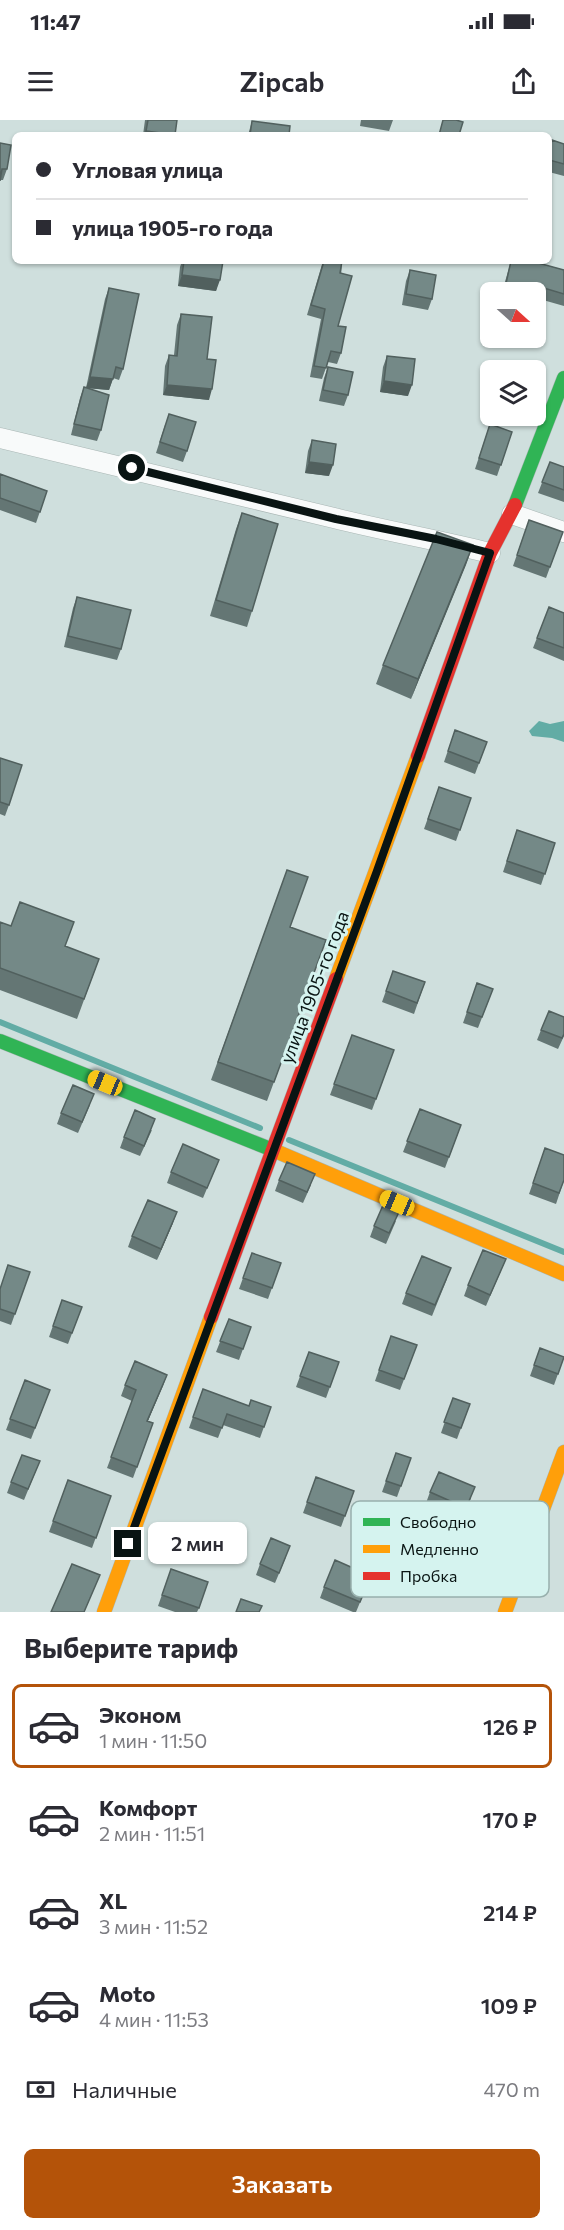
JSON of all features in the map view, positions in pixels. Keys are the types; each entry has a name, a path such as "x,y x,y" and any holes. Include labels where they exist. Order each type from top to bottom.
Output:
{"street":[{"name":"улица 1905-го года","path":"104,1612 272,1150 377,871 490,553 512,514 564,378"},
{"path":"0,438 336,519 436,539 490,553"},
{"path":"512,514 564,532"},
{"path":"0,1041 272,1150 564,1274"},
{"path":"546,1501 564,1452"},
{"path":"505,1612 511,1597"}],"water":[{"path":"539,721 550,724 564,721 564,742 532,736 529,731"}],"building":[{"path":"148,120 177,120 175,132 146,131"},
{"path":"443,120 463,122 460,132 440,132"},
{"path":"252,121 290,126 289,132 250,132"},
{"path":"552,140 564,144 564,164 552,161"},
{"path":"0,143 11,145 7,169 2,169 0,181"},
{"path":"184,264 223,264 220,280 182,275"},
{"path":"323,264 342,264 340,273 352,276 338,326 346,327 341,353 331,351 326,368 314,366 325,309 311,305"},
{"path":"510,264 542,264 564,270 564,294 546,289 546,282 506,282"},
{"path":"410,270 436,275 432,299 406,294"},
{"path":"109,288 139,294 123,369 116,367 113,379 90,377"},
{"path":"181,314 212,317 207,359 216,360 212,389 167,385 169,355 177,356"},
{"path":"387,356 415,359 412,385 384,381"},
{"path":"328,367 353,372 348,395 323,390"},
{"path":"84,387 109,395 101,430 74,424"},
{"path":"169,414 196,422 187,451 160,442"},
{"path":"489,426 512,432 501,465 479,458"},
{"path":"312,440 336,444 333,465 309,462"},
{"path":"550,462 564,467 564,490 542,482"},
{"path":"0,474 47,491 40,512 0,498"},
{"path":"242,513 278,524 252,611 216,600"},
{"path":"529,520 563,532 550,567 517,555"},
{"path":"437,532 473,545 418,679 383,665"},
{"path":"77,597 131,610 121,649 68,636"},
{"path":"549,607 564,613 564,648 537,638"},
{"path":"455,730 487,742 479,763 448,751"},
{"path":"0,758 22,765 9,805 0,802"},
{"path":"439,787 471,798 460,830 428,819"},
{"path":"517,830 555,843 545,874 507,861"},
{"path":"287,870 308,877 290,927 326,940 274,1082 218,1062"},
{"path":"20,902 74,922 65,946 99,959 84,999 0,968 0,922 11,926"},
{"path":"393,971 425,982 417,1003 386,991"},
{"path":"477,983 493,989 482,1017 467,1012"},
{"path":"549,1011 564,1017 562,1038 541,1030"},
{"path":"352,1035 394,1050 376,1099 334,1084"},
{"path":"73,1085 94,1094 82,1122 61,1113"},
{"path":"420,1109 461,1125 449,1157 407,1141"},
{"path":"135,1110 155,1119 144,1146 124,1137"},
{"path":"183,1144 219,1160 207,1188 171,1172"},
{"path":"545,1148 564,1155 564,1180 559,1193 533,1183"},
{"path":"287,1162 315,1174 307,1192 279,1180"},
{"path":"148,1200 177,1212 161,1249 132,1236"},
{"path":"384,1203 400,1210 389,1233 374,1226"},
{"path":"483,1250 506,1259 490,1295 468,1285"},
{"path":"252,1253 281,1263 272,1288 243,1278"},
{"path":"422,1256 451,1268 435,1305 406,1293"},
{"path":"8,1265 30,1272 15,1314 0,1309 0,1289"},
{"path":"62,1300 82,1307 72,1333 53,1326"},
{"path":"229,1319 251,1327 243,1349 220,1341"},
{"path":"391,1336 417,1345 404,1379 379,1370"},
{"path":"540,1348 564,1357 558,1374 534,1365"},
{"path":"309,1352 339,1362 330,1387 300,1376"},
{"path":"135,1361 167,1375 147,1421 153,1423 137,1467 111,1457 136,1390 125,1385"},
{"path":"25,1380 50,1390 35,1428 10,1419"},
{"path":"203,1389 249,1406 251,1400 271,1407 264,1427 227,1414 222,1428 193,1417"},
{"path":"453,1398 470,1404 461,1428 444,1422"},
{"path":"396,1453 411,1458 401,1486 386,1481"},
{"path":"22,1455 40,1461 28,1489 11,1482"},
{"path":"439,1472 475,1487 469,1501 450,1501 430,1492"},
{"path":"316,1477 354,1491 345,1516 307,1502"},
{"path":"68,1480 111,1496 96,1538 53,1521"},
{"path":"271,1538 290,1546 279,1573 260,1564"},
{"path":"335,1560 351,1567 351,1597 362,1597 360,1602 324,1587"},
{"path":"72,1564 100,1575 84,1612 51,1612"},
{"path":"171,1569 208,1582 199,1608 162,1595"},
{"path":"241,1599 262,1606 259,1612 236,1612"}],"waterway":[{"path":"0,1022 260,1128"},
{"path":"289,1140 564,1252"}],"traffic: fast":[{"path":"515,505 564,378"},
{"path":"0,1041 273,1150"}],"traffic: slow":[{"path":"336,979 418,756"},
{"path":"273,1150 564,1274"},
{"path":"104,1612 211,1317"},
{"path":"546,1501 564,1452"},
{"path":"505,1612 511,1597"}],"traffic: jam":[{"path":"418,756 490,553 515,505"},
{"path":"211,1317 336,979"}],"route":[{"path":"128,1544 377,871 490,553 436,539 336,519 132,468"}]}
